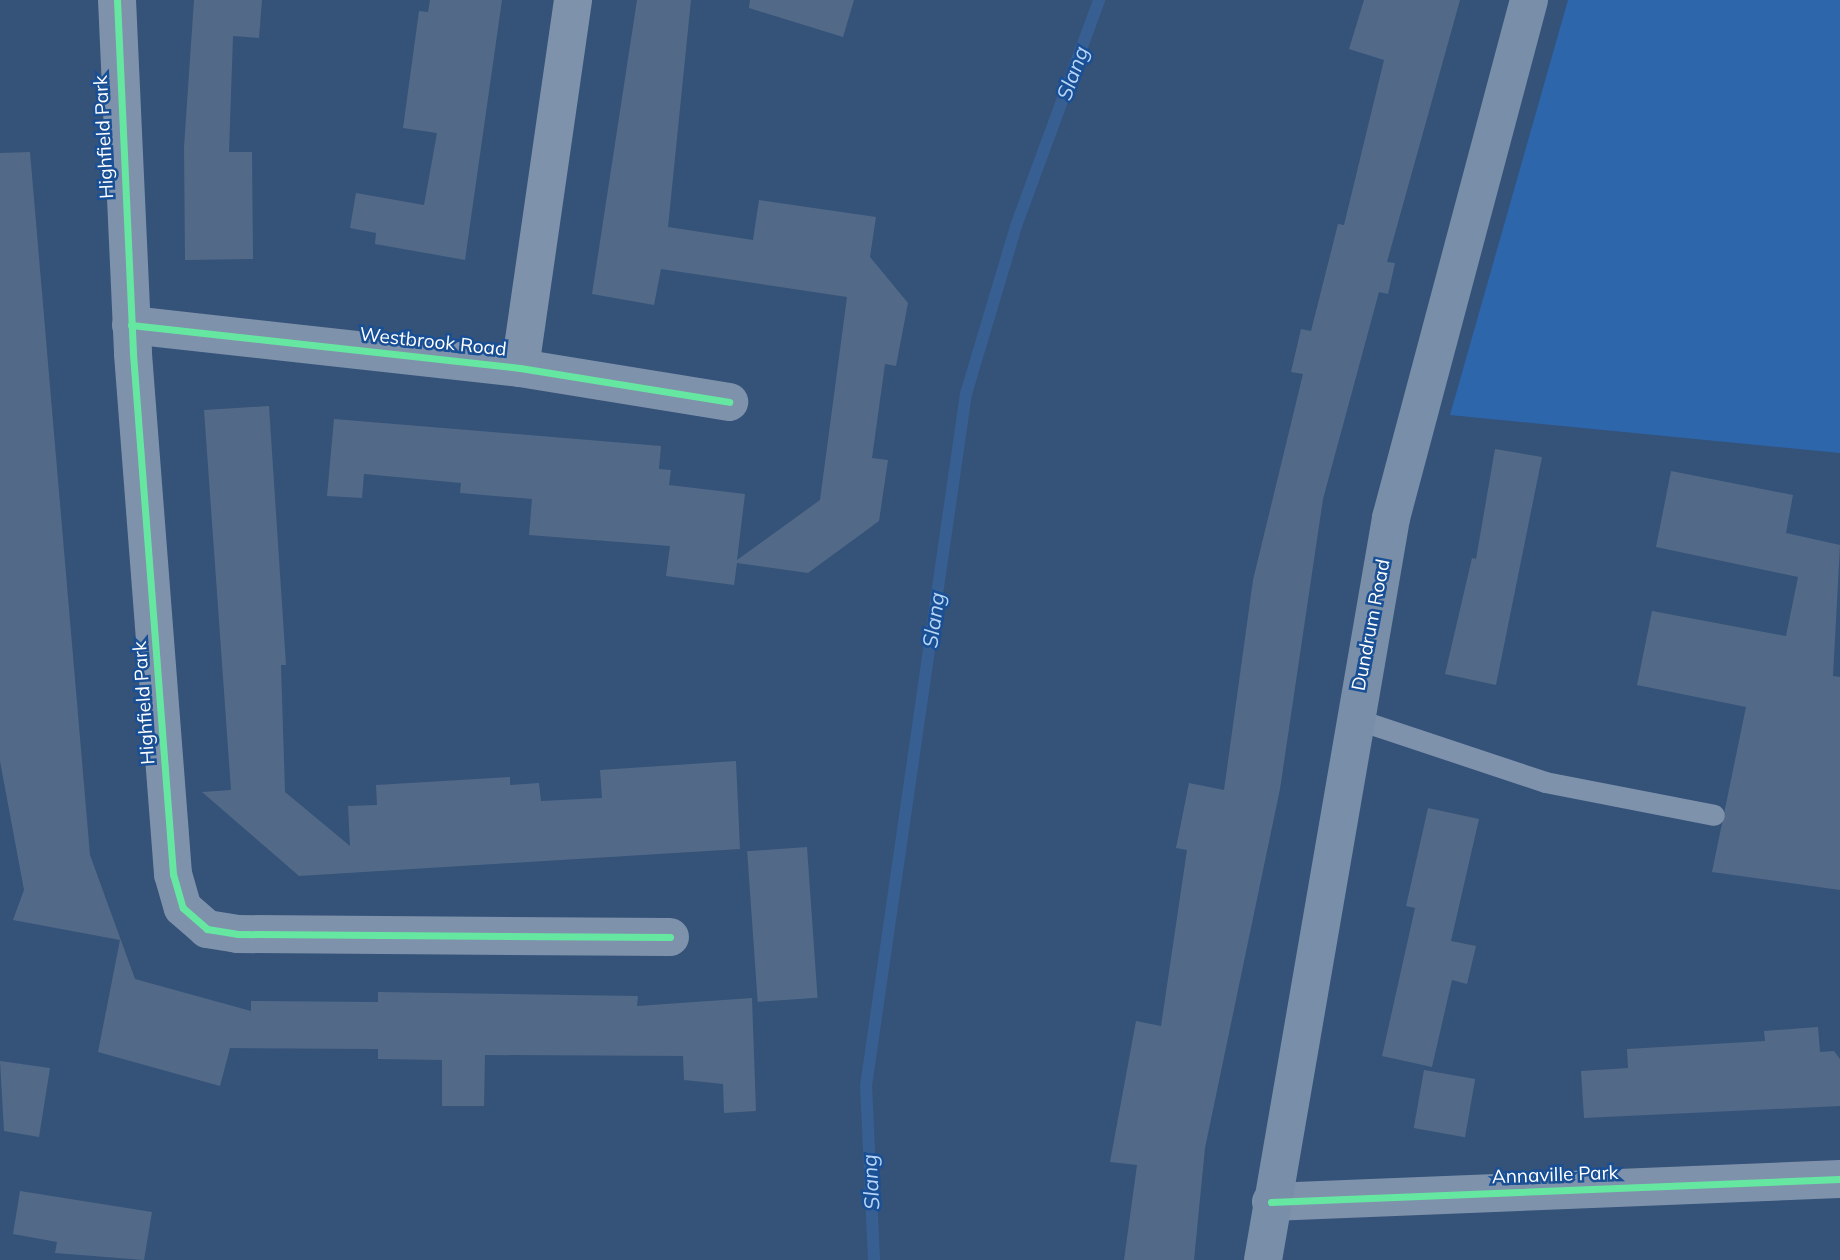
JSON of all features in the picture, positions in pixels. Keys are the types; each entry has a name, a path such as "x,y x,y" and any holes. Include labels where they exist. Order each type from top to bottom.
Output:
{"main road":[{"name":"Dundrum Road","path":"1263,1260 1353,718 1404,460 1529,0"}],"street":[{"name":"Highfield Park","path":"117,0 131,325 173,874 191,919 207,929 237,934 670,937"},
{"name":"Westbrook Road","path":"520,368 573,0"},
{"name":"Westbrook Road","path":"131,325 520,368 729,402"},
{"name":"Annaville Park","path":"1271,1202 1840,1179"}],"lane":[{"path":"1353,718 1545,782 1714,815"}],"shaded area":[{"path":"1568,0 1840,0 1840,453 1450,415"}],"building":[{"path":"194,0 262,0 259,38 233,36 229,152 252,152 253,259 185,260 184,147"},
{"path":"430,0 502,0 465,260 375,244 376,233 350,228 356,193 424,205 437,133 403,128 419,11 428,12"},
{"path":"637,0 691,0 668,227 753,240 759,200 876,217 870,257 908,303 896,366 885,364 872,458 888,460 879,521 808,573 737,563 734,585 666,576 670,546 529,535 532,499 460,493 461,483 364,474 362,498 327,496 334,419 661,446 659,469 671,470 669,485 745,494 737,560 820,500 847,297 661,269 654,305 592,294"},
{"path":"750,0 854,0 843,37 749,8"},
{"path":"1364,0 1460,0 1387,262 1395,263 1388,294 1379,292 1323,499 1280,789 1205,1148 1194,1260 1124,1260 1137,1165 1110,1162 1136,1021 1161,1026 1187,850 1176,848 1189,783 1224,790 1253,580 1303,374 1291,372 1301,329 1311,331 1338,224 1344,225 1384,60 1349,49"},
{"path":"30,152 90,855 135,979 251,1011 251,1001 378,1002 378,992 638,996 637,1006 752,998 756,1111 724,1113 723,1084 684,1080 683,1056 485,1055 484,1106 442,1106 442,1060 378,1059 378,1049 230,1048 220,1086 98,1052 120,940 13,920 24,890 0,761 0,153"},
{"path":"269,406 286,665 281,665 285,792 350,846 348,806 377,805 376,785 510,777 510,785 539,783 541,801 602,798 600,770 736,761 740,849 299,876 202,792 231,790 204,410"},
{"path":"1495,449 1542,457 1496,685 1445,674 1472,558 1476,559"},
{"path":"1671,471 1793,495 1786,533 1840,545 1833,676 1840,677 1840,890 1712,872 1746,707 1637,685 1652,611 1786,636 1798,577 1656,547"},
{"path":"1428,808 1479,819 1451,941 1476,946 1467,984 1452,980 1432,1067 1382,1056 1415,908 1406,906"},
{"path":"807,847 818,998 758,1002 747,851"},
{"path":"1818,1027 1820,1052 1834,1051 1840,1059 1840,1106 1584,1118 1581,1071 1628,1068 1627,1049 1765,1041 1764,1031"},
{"path":"0,1061 50,1068 39,1137 4,1131"},
{"path":"1424,1070 1475,1079 1465,1137 1414,1128"},
{"path":"20,1191 152,1212 144,1260 55,1253 57,1242 13,1234"}],"waterway":[{"name":"Slang","path":"874,1260 866,1086 966,394 1016,226 1099,0"}],"cycle path":[{"path":"117,0 133,354 173,874 183,908 207,929 237,934 670,937"},
{"path":"131,325 520,368 729,402"},
{"path":"1271,1202 1840,1179"}]}
